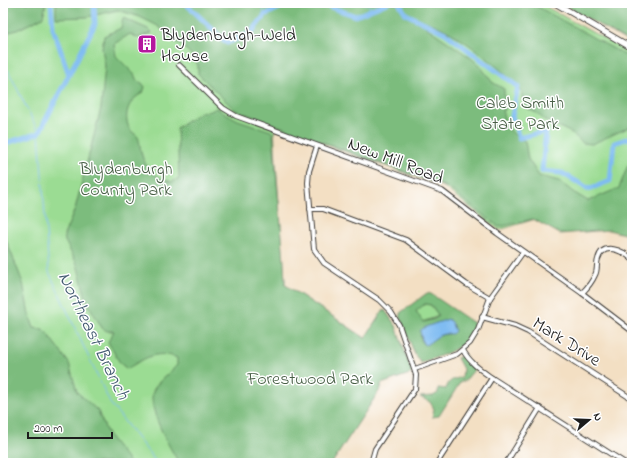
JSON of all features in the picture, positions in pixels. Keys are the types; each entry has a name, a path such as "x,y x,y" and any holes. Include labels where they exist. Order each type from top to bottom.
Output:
{"main road":[{"path":"555,3 632,48"}],"street":[{"name":"New Mill Road","path":"179,65 223,108 236,116 442,191 632,331"},
{"path":"317,146 309,171 313,241 318,256 324,263 373,296 391,312 399,325 415,369 415,389 376,450 371,463"},
{"path":"310,209 323,209 406,240 466,284 490,298"},
{"path":"582,293 595,275 598,259 601,253 614,249 622,251 632,258"},
{"path":"415,369 463,350 476,335 490,298 523,252"},
{"name":"Mark Drive","path":"482,317 515,326 528,332 632,399"},
{"path":"463,350 481,370 492,378 625,463"},
{"path":"437,463 492,378"},
{"path":"506,463 540,408"}],"green space":[{"path":"3,3 539,3 632,54 632,190 499,230 444,187 274,126 284,284 365,338 384,309 396,326 412,373 381,384 381,388 332,463 3,463"},
{"path":"3,3 46,3 43,17 17,30 3,34"},
{"name":"Caleb Smith State Park","path":"56,3 531,3 632,59 632,126 592,144 583,143 570,132 544,120 538,114 525,107 522,93 504,73 479,52 438,26 427,22 426,27 471,58 481,67 492,82 504,89 505,110 502,111 506,121 512,133 525,141 528,159 539,176 559,181 588,201 619,188 628,165 632,162 632,236 609,230 560,234 533,219 499,227 447,187 235,110 198,74 198,65 189,52 158,26 140,17 118,10 87,17 56,18"},
{"path":"561,3 632,3 632,44"},
{"path":"123,18 148,29 152,33 137,38 130,34 114,44 116,56 134,74 137,81 142,83 145,87 143,93 134,99 128,108 127,123 131,131 138,137 141,152 148,168 161,178 172,182 179,178 177,128 199,113 211,111 216,108 238,120 271,131 273,134 283,245 284,284 365,338 384,309 396,326 412,373 381,384 381,388 332,463 179,463 160,427 153,406 152,396 156,386 177,365 177,358 170,355 150,356 127,369 120,363 108,342 114,331 107,331 102,328 87,302 77,264 65,241 64,235 75,209 101,108 105,66 102,48 104,36 121,28"},
{"path":"3,232 23,283 29,314 34,328 43,329 46,332 69,363 77,392 98,411 108,435 130,463 3,463"},
{"path":"427,293 431,294 474,323 472,332 461,345 446,354 421,363 415,355 400,313","holes":["425,304 431,305 439,316 423,322 416,311","444,321 453,325 453,328 449,334 439,336 423,344 420,335"]},
{"path":"425,304 431,305 439,316 422,322 416,311"},
{"path":"464,355 474,370 465,381 461,381 439,416 432,417 434,409 430,402 420,397 433,396 438,393 438,388 446,389 450,382 454,379 462,377 463,369 457,358"}],"water":[{"path":"448,319 455,331 452,334 441,335 426,345 423,344 420,331 422,329"}],"waterway":[{"path":"51,3 53,28 69,75"},
{"path":"3,144 39,133 95,24 94,3"},
{"path":"185,3 227,43 251,33 265,15 289,3"},
{"path":"260,3 262,8"},
{"path":"326,3 330,7 356,16 387,3"},
{"path":"365,3 373,9"},
{"path":"399,3 406,14 445,33 518,87 512,116 519,138 546,131 542,171 562,173 589,189 610,181 614,143 632,137"},
{"path":"263,10 265,15"},
{"name":"Northeast Branch","path":"3,69 8,70 39,133 49,272 110,403 157,463"}],"place":[{"name":"Blydenburgh-Weld House","path":"147,44"}],"park label":[{"name":"Blydenburgh County Park","path":"126,178"},
{"name":"Forestwood Park","path":"310,378"}]}
